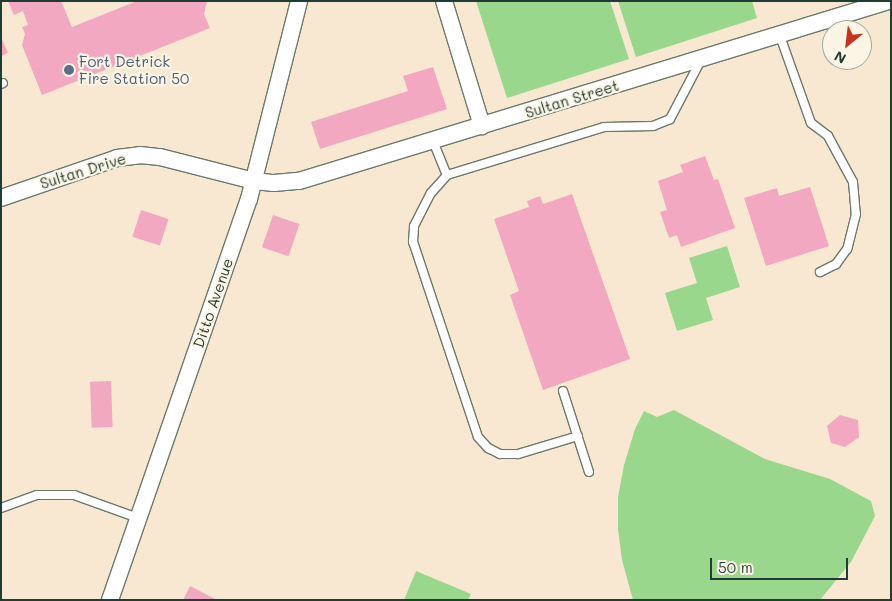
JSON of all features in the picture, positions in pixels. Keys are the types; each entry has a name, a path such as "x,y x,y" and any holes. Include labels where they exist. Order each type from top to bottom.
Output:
{"street":[{"name":"Ditto Avenue","path":"110,600 254,181 299,1"},
{"path":"444,1 482,126"},
{"name":"Sultan Street","path":"254,181 274,184 298,182 702,58 780,36 889,1"},
{"name":"Sultan Drive","path":"1,198 117,158 140,155 160,157 254,181"}],"lane":[{"path":"780,36 811,124 828,136 853,182 856,214 847,250 836,264 820,272"},
{"path":"578,436 518,454 500,454 488,448 478,436 413,242 414,226 431,193 447,175 604,127 653,126 670,120 702,58"},
{"path":"433,141 447,175"},
{"path":"563,391 589,472"},
{"path":"1,508 37,496 74,495 138,518"}],"green space":[{"path":"476,1 610,1 629,59 507,98"},
{"path":"618,1 752,1 757,18 636,57"},
{"path":"727,246 740,287 706,298 713,320 677,331 665,293 697,283 689,258"},
{"path":"674,410 765,459 830,479 871,501 875,516 851,562 820,600 633,600 622,560 618,529 618,497 624,465 635,429 644,411 657,417"},
{"path":"416,571 471,594 468,600 404,600"}],"building":[{"name":"Fort Detrick Fire Station 50","path":"8,1 61,1 72,27 137,1 207,1 204,14 210,28 42,95 22,45 25,34 22,27 28,25 23,11 14,15"},
{"path":"1,37 8,53 1,56"},
{"path":"433,67 447,109 320,149 311,122 408,91 403,76"},
{"path":"705,156 714,180 718,179 735,228 681,247 677,235 669,238 660,212 667,210 658,181 683,172 680,165"},
{"path":"810,187 829,246 766,266 744,198 777,188 779,196"},
{"path":"572,194 630,359 543,390 510,295 519,291 494,219 529,207 527,201 540,196 543,204"},
{"path":"141,210 169,219 160,246 132,237"},
{"path":"273,215 299,224 288,256 262,247"},
{"path":"111,381 113,427 92,428 90,382"},
{"path":"840,415 858,420 859,437 845,447 831,443 827,426"},
{"path":"190,586 217,600 183,600"}],"place":[{"name":"Fort Detrick Fire Station 50","path":"69,70"}]}
